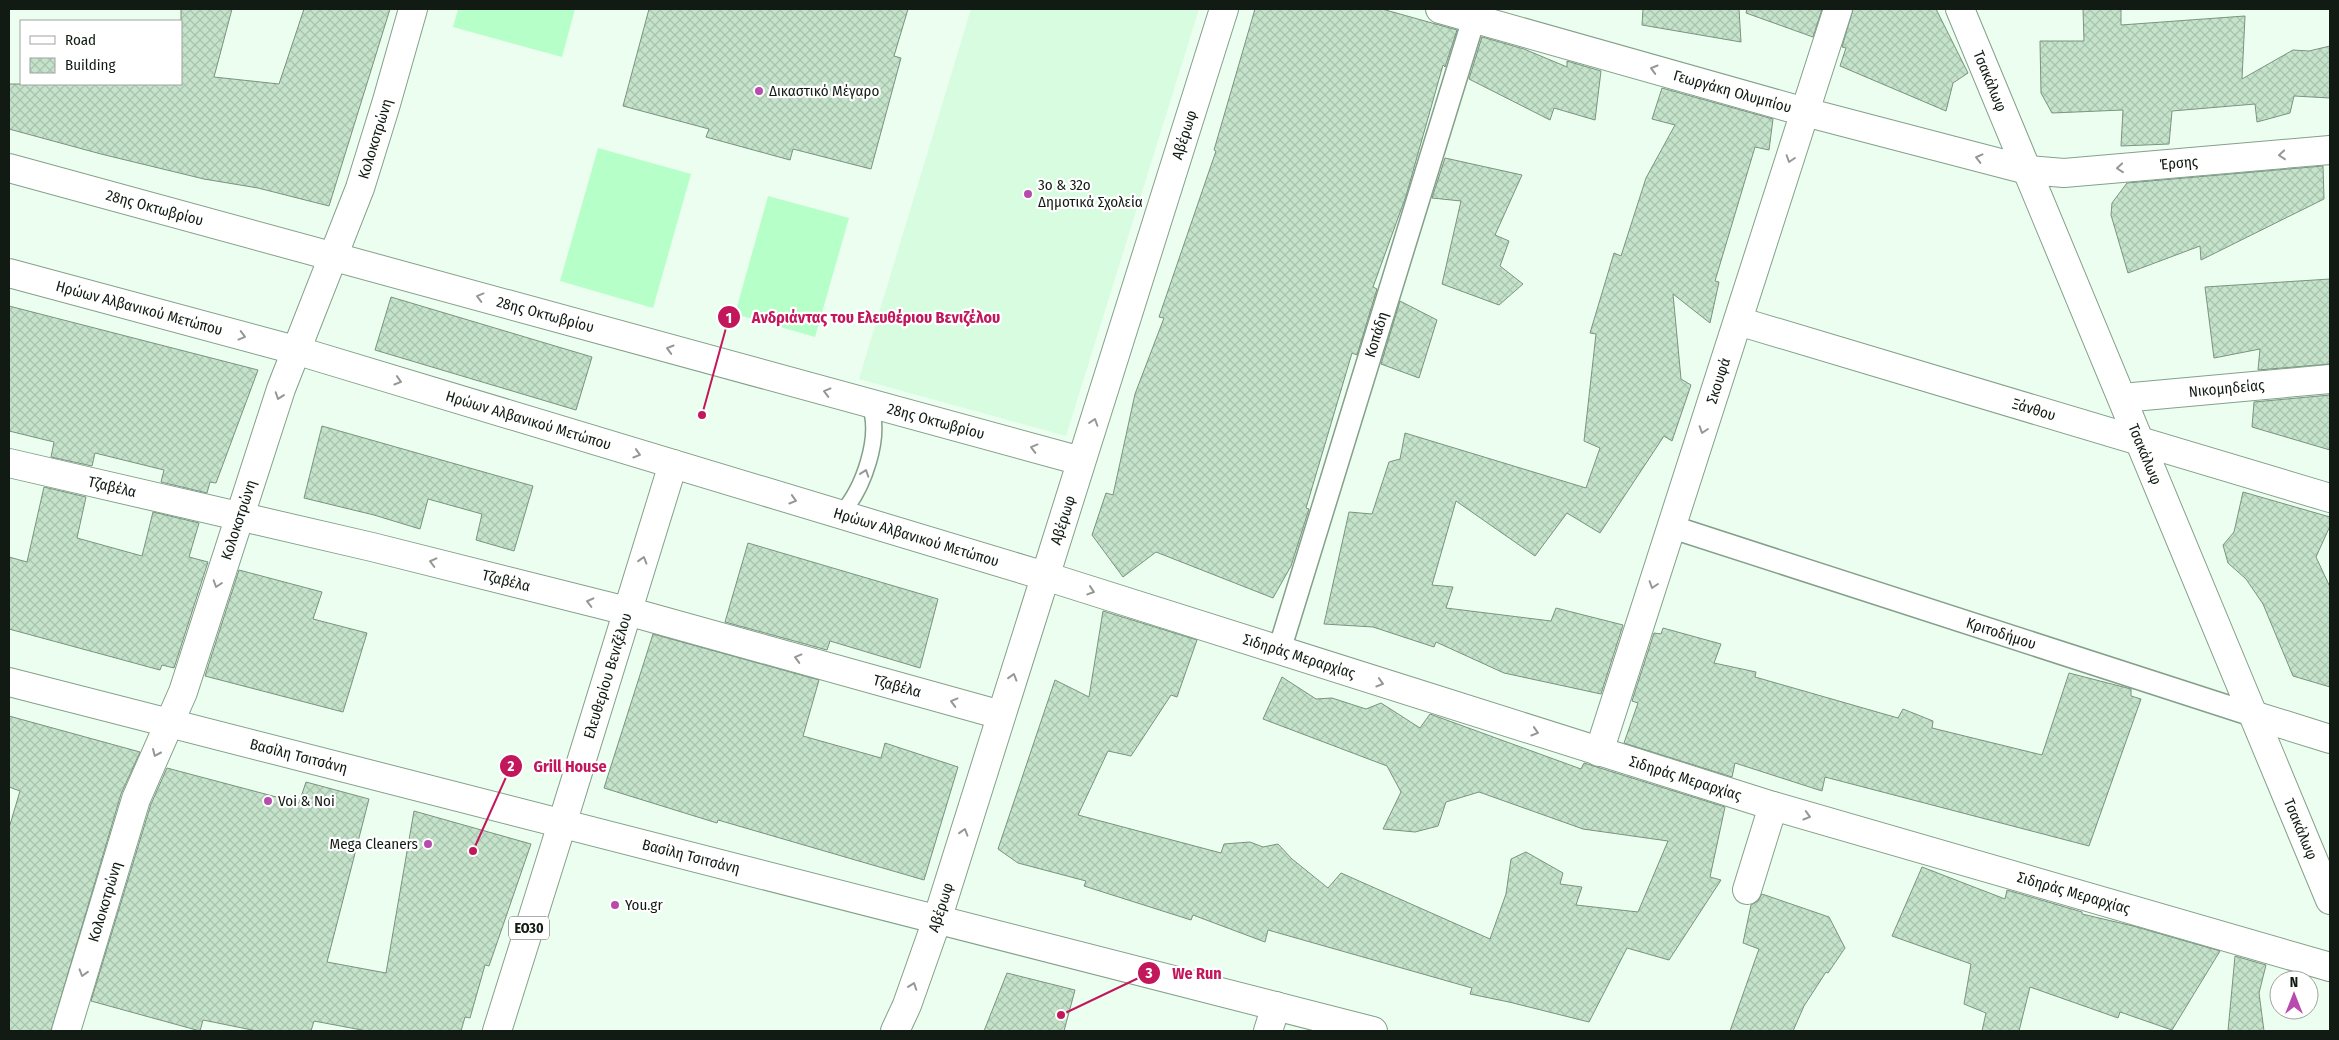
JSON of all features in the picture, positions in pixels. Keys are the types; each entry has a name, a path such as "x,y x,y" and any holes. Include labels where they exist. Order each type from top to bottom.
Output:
{"street":[{"name":"Κολοκοτρώνη","path":"66,1031 136,800 170,724 193,662 295,350 334,257 374,145 412,9"},
{"name":"Αβέρωφ","path":"895,1031 907,1005 937,920 1224,9"},
{"name":"Γεωργάκη Ολυμπίου","path":"1440,9 1805,112 2026,170"},
{"name":"Σκουφά","path":"1599,752 1838,9"},
{"name":"Τσακάλωφ","path":"1960,9 2330,900"},
{"name":"Κοπάδη","path":"1279,651 1474,18"},
{"name":"Έρσης","path":"2026,170 2064,173 2330,150"},
{"name":"28ης Οκτωβρίου","path":"9,168 1081,461"},
{"name":"Ηρώων Αλβανικού Μετώπου","path":"9,273 295,350 1045,576"},
{"name":"Ξάνθου","path":"1738,321 2330,498"},
{"name":"Νικομηδείας","path":"2122,398 2330,379"},
{"name":"Τζαβέλα","path":"9,463 372,547 627,611 1001,715"},
{"name":"Ελευθερίου Βενιζέλου","path":"497,1031 672,464"},
{"name":"Κριτοδήμου","path":"1672,527 2330,739"},
{"name":"Σιδηράς Μεραρχίας","path":"1045,576 1773,806 2330,967"},
{"name":"Βασίλη Τσιτσάνη","path":"9,682 937,920 1272,1019 1374,1031"},
{"path":"1747,890 1773,806"}],"lane":[{"path":"840,515 859,489 869,459 873,423 869,403"}],"shaded area":[{"name":"3ο & 32ο Δημοτικά Σχολεία","path":"971,9 1199,9 1066,436 859,379"}],"green space":[{"path":"458,9 575,9 562,57 453,27"},
{"path":"598,148 691,174 653,308 560,281"},
{"path":"768,196 849,218 815,337 735,314"}],"building":[{"path":"181,9 232,9 214,77 279,84 304,9 390,9 329,206 258,188 204,179 9,129 9,84 182,85"},
{"name":"Δικαστικό Μέγαρο","path":"649,9 908,9 894,56 901,58 871,169 793,149 790,160 706,137 709,129 623,106"},
{"path":"1255,9 1382,9 1457,30 1445,67 1443,65 1406,196 1373,287 1377,289 1357,355 1352,353 1306,508 1309,509 1291,566 1273,598 1156,552 1123,577 1092,535 1106,493 1113,495 1135,394 1164,318 1159,317 1216,151 1214,150"},
{"path":"1643,9 1739,9 1741,42 1642,25"},
{"path":"1747,9 1822,9 1813,37 1746,13"},
{"path":"1853,9 1936,9 1968,73 1953,83 1946,111 1840,66 1846,48 1842,47"},
{"path":"2083,9 2121,9 2121,25 2245,16 2242,79 2293,50 2309,51 2330,46 2330,98 2294,96 2290,113 2257,122 2255,104 2172,111 2169,144 2121,146 2123,110 2052,113 2041,93 2040,41 2084,41"},
{"path":"1482,37 1524,49 1567,67 1567,61 1601,71 1595,120 1554,108 1550,120 1469,79"},
{"path":"1662,88 1773,119 1769,150 1755,147 1715,281 1719,282 1710,323 1673,294 1681,379 1691,385 1672,441 1664,436 1600,533 1567,513 1535,556 1456,501 1432,585 1453,587 1446,608 1551,621 1556,608 1623,625 1601,694 1504,673 1436,642 1434,647 1373,627 1324,624 1349,512 1372,514 1389,462 1400,459 1405,433 1586,488 1600,448 1584,441 1596,334 1590,333 1614,253 1621,256 1646,178 1675,125 1652,119"},
{"path":"1445,158 1522,175 1495,235 1509,241 1500,266 1523,284 1499,305 1442,284 1461,201 1432,198"},
{"path":"2323,166 2324,199 2201,260 2200,246 2128,273 2111,215 2112,203 2127,183"},
{"path":"2330,279 2330,364 2258,370 2260,349 2214,358 2205,287"},
{"path":"391,297 592,357 576,410 375,350"},
{"path":"1400,301 1437,320 1419,378 1381,364"},
{"path":"9,306 258,370 216,483 210,482 207,493 161,482 164,470 95,453 92,466 51,457 54,442 9,431"},
{"path":"2330,395 2330,450 2252,427 2254,402"},
{"path":"322,426 533,486 514,551 476,540 482,514 428,499 420,529 374,515 304,498"},
{"path":"44,487 86,497 77,538 142,556 153,512 199,523 189,557 208,562 174,668 162,665 160,670 9,629 9,557 27,562"},
{"path":"2243,492 2330,517 2330,526 2316,557 2330,587 2330,687 2293,676 2263,604 2246,579 2228,563 2223,545 2234,532"},
{"path":"748,543 938,599 920,668 830,641 827,650 725,622"},
{"path":"239,570 322,592 313,619 367,633 343,712 205,676"},
{"path":"1103,611 1197,640 1177,697 1171,695 1131,756 1108,751 1078,815 1221,853 1224,844 1250,842 1263,847 1278,844 1292,859 1328,888 1341,873 1490,939 1506,894 1511,859 1526,852 1563,873 1560,884 1582,887 1576,905 1638,912 1668,841 1583,829 1479,792 1446,802 1438,826 1415,832 1383,829 1401,792 1387,766 1263,719 1282,677 1316,699 1332,698 1366,709 1381,703 1420,728 1430,714 1581,769 1584,763 1725,807 1710,877 1721,880 1669,960 1627,948 1589,1022 1470,994 1472,988 1268,930 1265,942 1193,915 1191,920 1084,886 1086,881 1018,863 998,849 1055,680 1089,697"},
{"path":"1663,628 1721,644 1714,663 1756,672 1755,677 1898,718 1903,709 1933,721 1932,728 2042,755 2069,673 2131,689 2131,696 2141,699 2089,846 1825,777 1822,791 1735,763 1732,777 1624,743 1638,703 1632,701 1654,633 1661,634"},
{"path":"653,634 819,680 803,736 881,758 885,743 958,767 924,880 718,820 717,823 604,788"},
{"path":"9,716 140,752 121,794 51,1031 9,1031 9,828 20,791 9,787"},
{"path":"167,768 299,803 306,782 369,799 327,962 386,973 414,811 531,844 489,966 485,965 470,1018 465,1017 461,1031 367,1031 314,1021 311,1031 257,1031 203,1020 200,1031 91,1001 151,804"},
{"path":"1922,867 2005,899 2007,890 2082,912 2082,914 2133,926 2220,951 2172,1030 2120,1012 2118,1018 2030,987 2019,1031 1982,1031 1986,1013 1964,1004 1971,964 1892,936"},
{"path":"1762,894 1829,917 1845,948 1828,973 1826,972 1804,1006 1793,1031 1730,1031 1759,949 1743,943 1751,905 1758,901"},
{"path":"2235,956 2266,965 2259,993 2264,1031 2228,1031"},
{"path":"1007,973 1075,990 1064,1031 984,1031"}],"place":[{"name":"Δικαστικό Μέγαρο","path":"759,91"},
{"name":"3ο & 32ο Δημοτικά Σχολεία","path":"1028,194"},
{"name":"Ανδριάντας του Ελευθέριου Βενιζέλου","path":"702,415"},
{"name":"Voi & Noi","path":"268,801"},
{"name":"Mega Cleaners","path":"428,844"},
{"name":"Grill House","path":"473,851"},
{"name":"You.gr","path":"615,905"},
{"name":"We Run","path":"1061,1015"}]}
